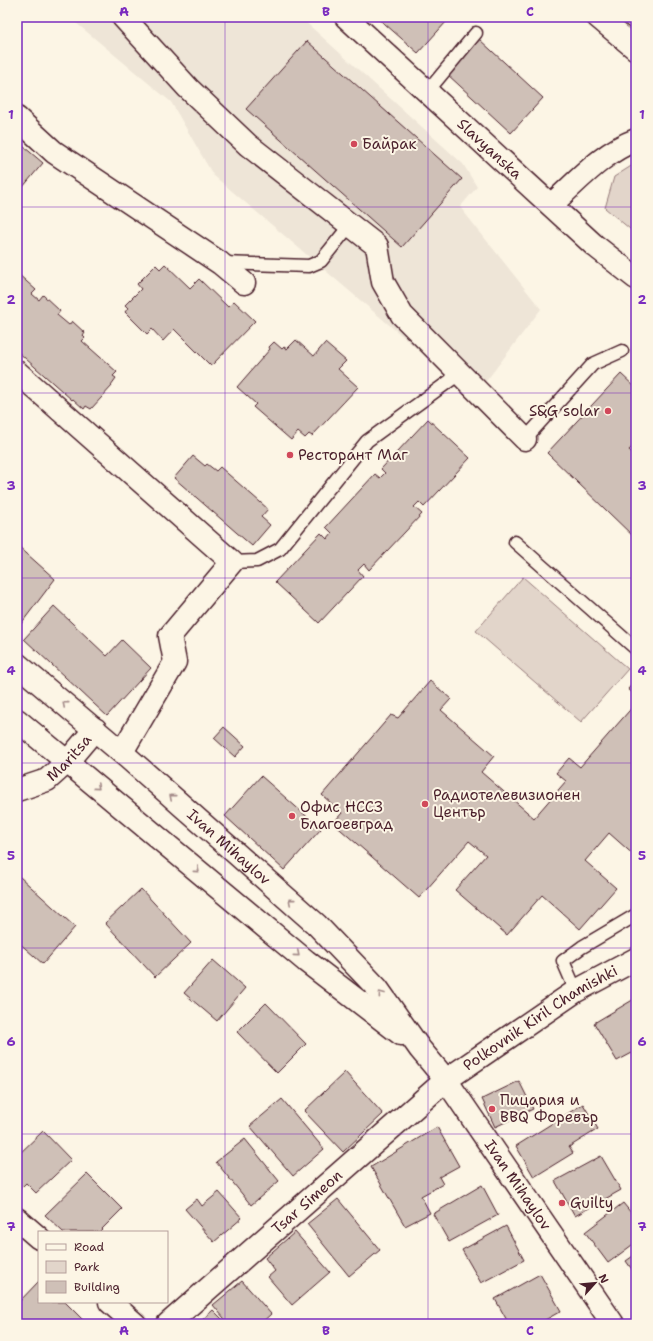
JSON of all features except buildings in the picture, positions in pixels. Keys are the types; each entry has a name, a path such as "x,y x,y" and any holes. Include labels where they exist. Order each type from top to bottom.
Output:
{"street":[{"path":"123,17 188,88 248,145 377,246 383,282 402,315 526,439"},
{"name":"Slavyanska","path":"346,17 594,245 636,278"},
{"path":"598,17 636,49"},
{"path":"17,118 54,152 220,262 244,283"},
{"path":"551,205 608,155 636,140"},
{"path":"17,372 232,562 170,636 175,662 122,752"},
{"name":"Ivan Mihaylov","path":"17,664 122,752 317,925 377,988 420,1049 446,1080 614,1324"},
{"name":"Ivan Mihaylov","path":"17,720 306,961 420,1049"},
{"name":"Maritsa","path":"17,790 47,780 68,762 95,729"},
{"name":"Polkovnik Kiril Chamishki","path":"446,1080 576,991 636,959"},
{"name":"Tsar Simeon","path":"168,1324 446,1080"},
{"path":"17,1219 38,1237"},
{"path":"111,1303 135,1324"}],"lane":[{"path":"428,91 476,33"},
{"path":"220,262 309,266 321,261 350,224"},
{"path":"526,439 593,364 622,351"},
{"path":"232,562 257,561 280,549 367,441 434,395 455,377 462,376"},
{"path":"515,542 636,649"},
{"path":"576,991 563,961 582,947 636,915"}],"shaded area":[{"path":"69,17 300,17 463,164 477,187 460,207 541,309 474,397 213,175 171,102"}],"green space":[{"path":"636,163 636,234 605,208 614,177"},
{"path":"523,577 628,669 581,722 476,631"}],"place":[{"name":"Байрак","path":"354,144"},
{"name":"S&G solar","path":"608,411"},
{"name":"Ресторант Маг","path":"290,455"},
{"name":"Радиотелевизионен Център","path":"425,804"},
{"name":"Офис НССЗ Благоевград","path":"292,816"},
{"name":"Пицария и BBQ Форевър","path":"492,1109"},
{"name":"Guilty","path":"562,1203"}]}
